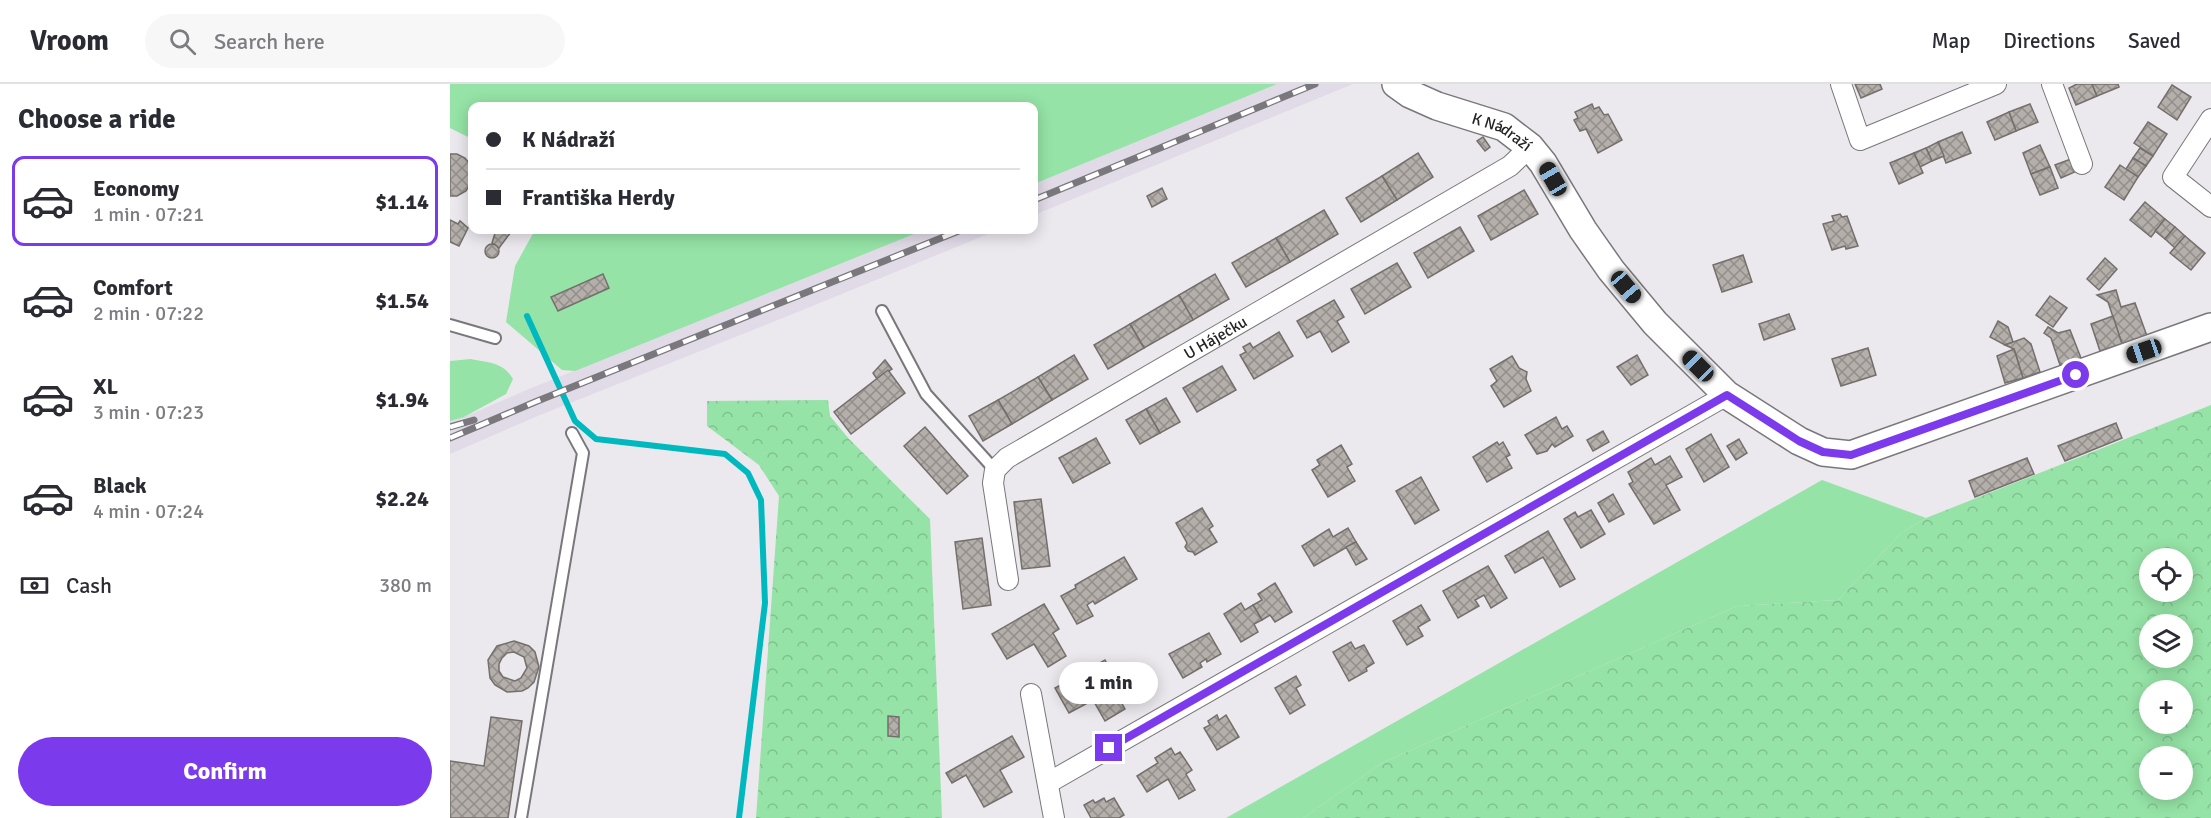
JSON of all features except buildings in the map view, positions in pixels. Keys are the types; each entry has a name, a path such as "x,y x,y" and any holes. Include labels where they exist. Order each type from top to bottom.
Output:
{"main road":[{"name":"K Nádraží","path":"1396,84 1410,94 1437,106 1504,127 1530,147 1544,163 1583,230 1611,270 1655,323 1727,395 1799,441 1823,452 1851,455 2211,327"}],"street":[{"path":"1841,84 1860,140 1996,84"},
{"path":"2052,84 2082,164"},
{"path":"2211,119 2173,177 2211,207"},
{"name":"U Háječku","path":"995,470 1007,458 1510,166 1530,147"},
{"path":"1047,783 1727,395"},
{"path":"995,470 993,483 1008,580"},
{"path":"1031,694 1054,818"}],"lane":[{"path":"882,310 926,394 995,470"},
{"path":"450,325 495,338"},
{"path":"521,818 583,453 572,433"}],"shaded area":[{"path":"1277,84 1353,84 1038,213 1038,182"},
{"path":"914,234 988,234 540,415 450,454 450,421"}],"green space":[{"path":"450,84 1277,84 1038,182 1038,102 468,102 468,137 450,128"},
{"path":"533,234 914,234 575,371 562,370 506,322 515,266"},
{"path":"471,359 500,366 513,379 506,394 464,417 450,421 450,361"},
{"path":"828,400 830,416 849,439 930,519 942,818 756,818 779,496 759,465 707,426 707,401"},
{"path":"2211,405 2211,818 1303,818 1382,763 1737,606 1838,600 1900,534 1926,518"},
{"path":"1822,480 1926,518 1900,534 1838,600 1737,606 1382,763 1303,818 1226,818"}],"waterway":[{"path":"527,316 575,421 596,439 725,454 748,473 761,500 765,603 739,818"}],"railway":[{"path":"1038,198 1315,84"},
{"path":"450,438 951,234"},
{"path":"450,427 474,420"}],"route":[{"path":"1109,748 1727,395 1799,441 1823,452 1851,455 2076,375"}]}
